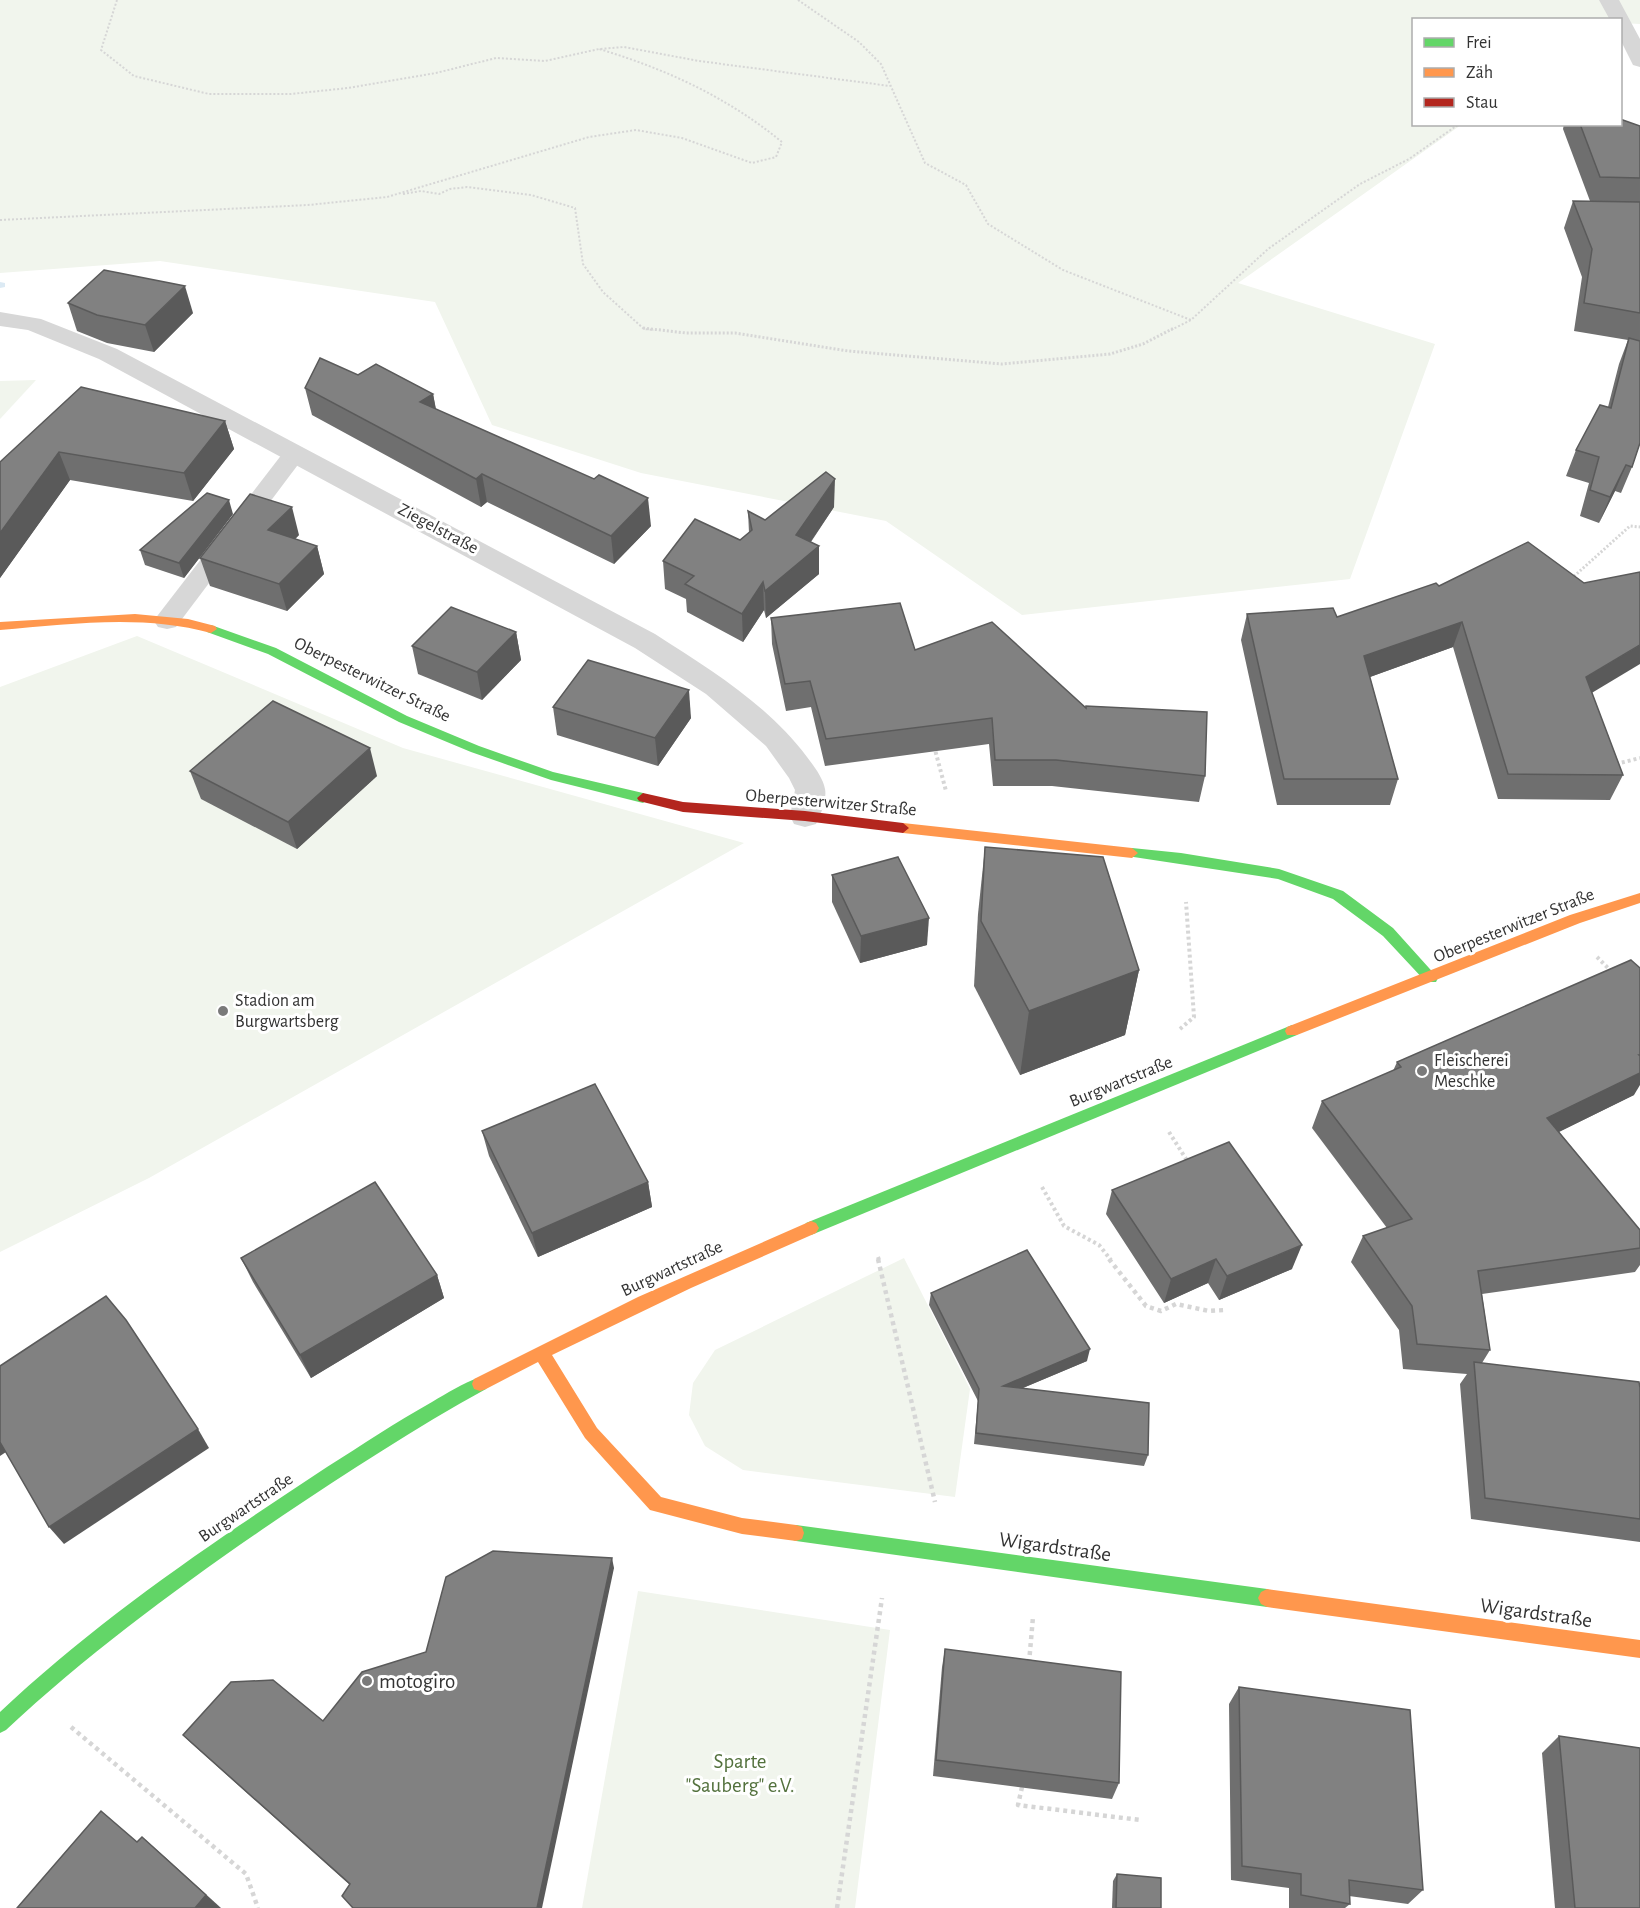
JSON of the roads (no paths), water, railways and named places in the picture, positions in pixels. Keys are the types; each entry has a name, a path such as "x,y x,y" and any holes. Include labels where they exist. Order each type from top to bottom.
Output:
{"street":[{"path":"1609,0 1619,18"},
{"path":"1622,23 1640,61"},
{"name":"Ziegelstraße","path":"0,319 33,324 108,354 645,641 716,687 777,739 803,774 810,790 805,816"},
{"name":"Oberpesterwitzer Straße","path":"0,626 120,618 202,626 272,651 403,719 475,749 551,776 683,807 805,816 1047,845 1181,858 1279,874 1338,895 1388,932 1431,978 1551,928 1640,898"},
{"name":"Burgwartstraße","path":"0,1724 45,1680 213,1552 392,1434 447,1401 540,1352 753,1252 1384,994 1431,978"},
{"name":"Wigardstraße","path":"540,1352 591,1433 656,1504 742,1526 1640,1649"}],"lane":[{"path":"167,621 294,454"}],"place":[{"name":"Stadion am Burgwartsberg","path":"223,1011"},
{"name":"Fleischerei Meschke","path":"1422,1071"},
{"name":"motogiro","path":"367,1681"}],"park label":[{"name":"Sparte \"Sauberg\" e.V.","path":"740,1773"}]}
